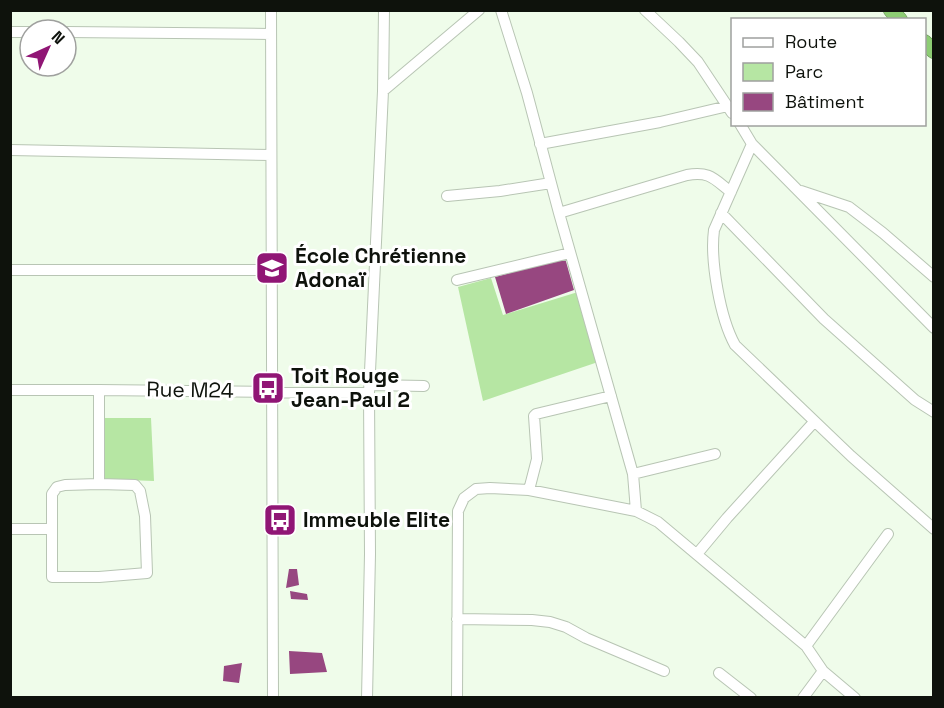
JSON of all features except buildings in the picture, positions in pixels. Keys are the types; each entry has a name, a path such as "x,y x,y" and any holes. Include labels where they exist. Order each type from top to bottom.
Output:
{"street":[{"path":"271,10 273,698"},
{"path":"367,698 370,389 383,91 384,10"},
{"path":"383,91 479,10"},
{"path":"501,10 527,93 558,213 633,474 636,511"},
{"path":"540,144 730,110 698,62 645,10"},
{"path":"78,32 271,34"},
{"path":"741,126 752,144 933,328"},
{"path":"752,144 714,230 712,244 715,278 728,333 735,345 814,422 933,529"},
{"path":"10,150 271,155"},
{"path":"558,213 698,173 709,175 731,192"},
{"path":"447,196 551,183"},
{"path":"798,190 849,207 933,277"},
{"path":"721,213 824,319 915,400 933,412"},
{"path":"457,280 570,253"},
{"path":"10,270 272,270"},
{"name":"Rue M24","path":"10,390 272,391 423,386"},
{"path":"99,390 99,484"},
{"path":"529,490 537,459 534,416 611,396"},
{"path":"696,554 814,422"},
{"path":"633,474 715,454"},
{"path":"65,484 135,485 140,491 145,516 147,573 52,578 51,529 52,494 57,487 65,484"},
{"path":"457,698 458,511 464,498 476,489 490,488 529,490 636,511 658,522 806,646 823,671 855,698"},
{"path":"10,529 51,529"},
{"path":"806,646 888,534"},
{"path":"457,619 550,622 664,671"},
{"path":"804,698 823,671"},
{"path":"719,673 751,698"}],"green space":[{"path":"491,278 503,315 578,292 598,362 483,401 458,287"},
{"path":"99,418 151,418 154,481 101,479"}],"place":[{"name":"École Chrétienne Adonaï","path":"272,268"},
{"name":"Toit Rouge Jean-Paul 2","path":"268,388"},
{"name":"Immeuble Elite","path":"280,520"}]}
